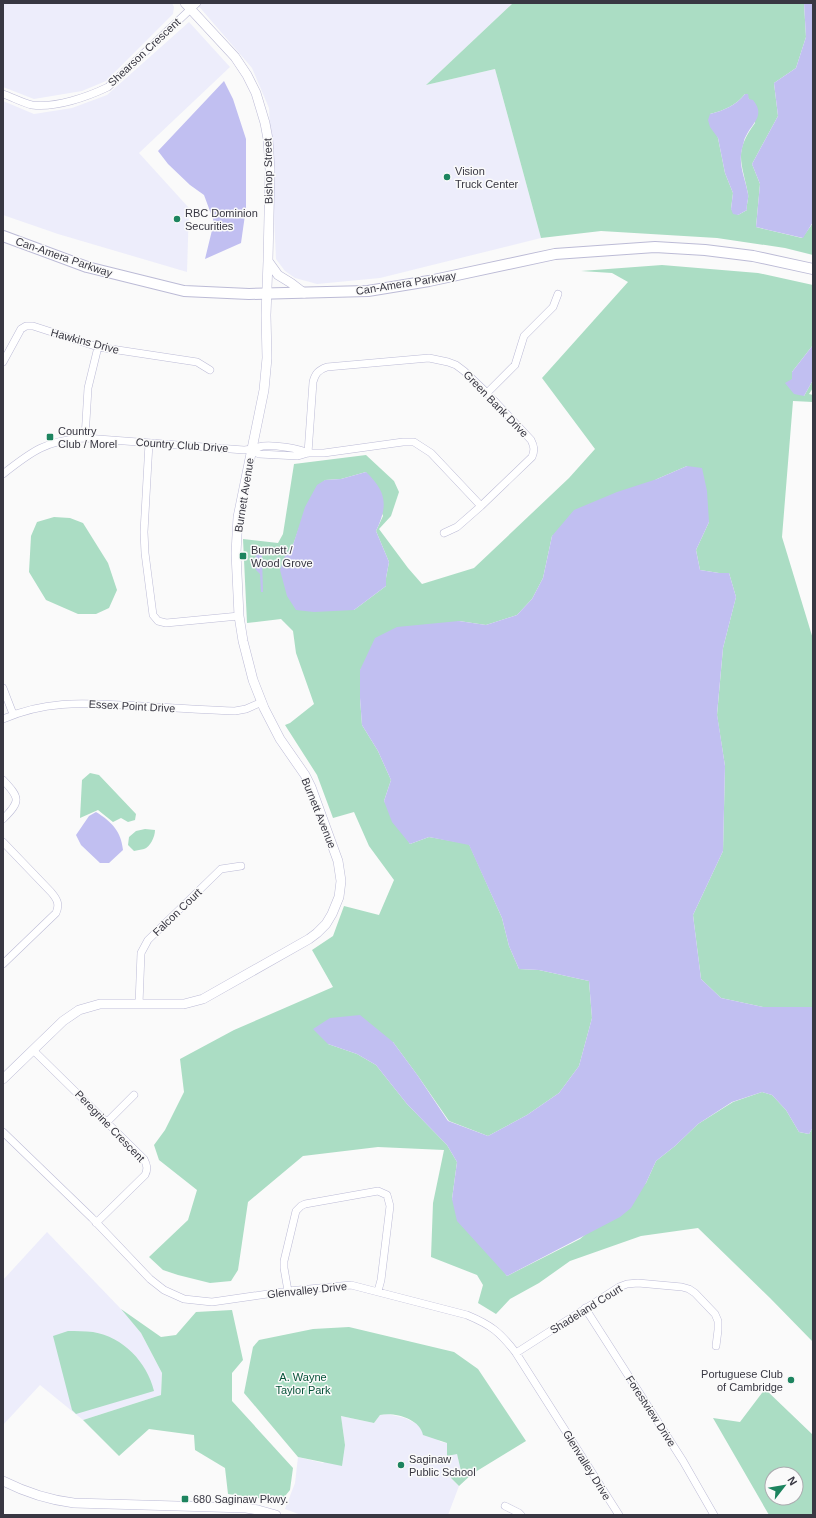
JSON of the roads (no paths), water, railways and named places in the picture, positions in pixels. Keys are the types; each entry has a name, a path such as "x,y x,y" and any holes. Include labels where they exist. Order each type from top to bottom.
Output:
{"main road":[{"name":"Can-Amera Parkway","path":"3,236 87,267 184,292 267,294 368,291 429,281 555,254 655,247 705,250 753,256 813,269"}],"street":[{"name":"Shearson Crescent","path":"3,94 31,105 51,105 92,94 108,87 191,5"},
{"name":"Bishop Street","path":"191,5 235,57 247,75 262,109 268,139 270,170 267,294"},
{"path":"268,261 278,275 304,293"},
{"name":"Burnett Avenue","path":"3,1079 63,1021 79,1010 100,1004 184,1004 203,999 309,939 326,924 337,903 341,881 338,861 311,787 280,739 262,702 248,663 243,641 240,616 236,553 238,517 264,390 267,358 267,294"},
{"path":"488,393 515,366 524,336 553,306 558,294"},
{"name":"Hawkins Drive","path":"3,362 21,329 26,326 33,326 98,347 197,362 210,370"},
{"path":"85,438 88,388 98,347"},
{"name":"Green Bank Drive","path":"308,453 313,382 316,373 320,369 326,367 411,358 439,359 456,365 488,393 531,440 534,446 532,457 457,527 444,533"},
{"name":"Country Club Drive","path":"3,474 22,458 37,449 52,442 70,439 85,438 251,450 264,446 299,449 308,453 324,453 403,442 414,442 431,453 481,506"},
{"path":"149,443 144,532 145,554 153,615 158,621 166,623 240,616"},
{"path":"3,688 13,714"},
{"name":"Essex Point Drive","path":"3,719 13,714 40,706 63,703 234,711 262,702"},
{"path":"3,780 13,790 16,798 14,808 3,819"},
{"path":"3,842 51,892 58,903 56,913 3,964"},
{"name":"Falcon Court","path":"140,1004 141,953 148,940 221,869 240,866"},
{"name":"Peregrine Crescent","path":"33,1050 144,1159 147,1165 147,1171 144,1175 96,1223"},
{"path":"107,1122 134,1095"},
{"name":"Glenvalley Drive","path":"3,1132 96,1223 150,1279 164,1290 184,1299 212,1302 288,1291 346,1285 378,1291 467,1315 483,1322 504,1336 516,1353 619,1515"},
{"path":"288,1291 284,1261 298,1208 305,1204 378,1191 387,1195 390,1206 381,1280 378,1291"},
{"name":"Shadeland Court","path":"516,1353 585,1308 619,1287 627,1284 682,1287 695,1293 715,1314 718,1320 716,1346"},
{"name":"Forestview Drive","path":"585,1308 683,1460 714,1515"},
{"path":"3,1481 33,1494 74,1503 246,1508 276,1515"},
{"path":"504,1506 521,1515"}],"water":[{"path":"804,3 813,3 813,222 803,238 756,227 760,184 752,164 778,116 774,83 796,68 806,37"},
{"path":"224,81 233,99 246,139 246,208 241,243 205,259 214,222 204,195 190,185 168,164 158,151"},
{"path":"745,94 748,94 749,99 753,100 757,106 758,115 745,137 741,152 741,164 748,198 747,210 738,215 733,214 731,209 733,193 725,173 718,138 710,127 708,120 710,114 729,107"},
{"path":"813,345 813,380 804,396 794,394 785,383 792,379 792,372"},
{"path":"687,466 702,468 707,491 709,522 696,550 700,570 729,573 736,597 723,648 717,714 725,766 723,851 693,915 701,979 721,998 763,1007 813,1007 813,1127 809,1134 799,1132 786,1110 772,1095 762,1092 732,1102 698,1124 675,1146 656,1161 646,1183 631,1208 620,1217 507,1276 457,1221 452,1199 457,1162 447,1145 407,1104 376,1065 357,1054 328,1044 313,1029 330,1018 360,1015 393,1042 448,1121 488,1136 527,1115 559,1093 579,1066 592,1018 589,981 539,970 519,969 509,946 502,918 469,845 429,837 410,844 392,822 384,801 391,780 378,751 362,725 360,670 375,638 397,627 459,621 486,625 517,615 532,599 543,578 552,536 574,510 617,492 657,479"},
{"path":"366,472 373,479 382,493 384,507 376,531 389,562 386,586 354,610 314,612 296,610 287,596 280,570 285,556 293,545 305,507 317,485 325,480 341,479"},
{"path":"257,554 262,555 263,592 261,592 260,574 256,570 255,560"},
{"path":"96,812 111,823 118,832 122,843 123,850 109,863 100,863 81,845 76,835 89,816"}],"place":[{"name":"Vision Truck Center","path":"447,177"},
{"name":"RBC Dominion Securities","path":"177,219"},
{"name":"Country Club / Morel","path":"50,437"},
{"name":"Burnett / Wood Grove","path":"243,556"},
{"name":"Portuguese Club of Cambridge","path":"791,1380"},
{"name":"Saginaw Public School","path":"401,1465"},
{"name":"680 Saginaw Pkwy.","path":"185,1499"}],"park label":[{"name":"A. Wayne Taylor Park","path":"303,1383"}]}
